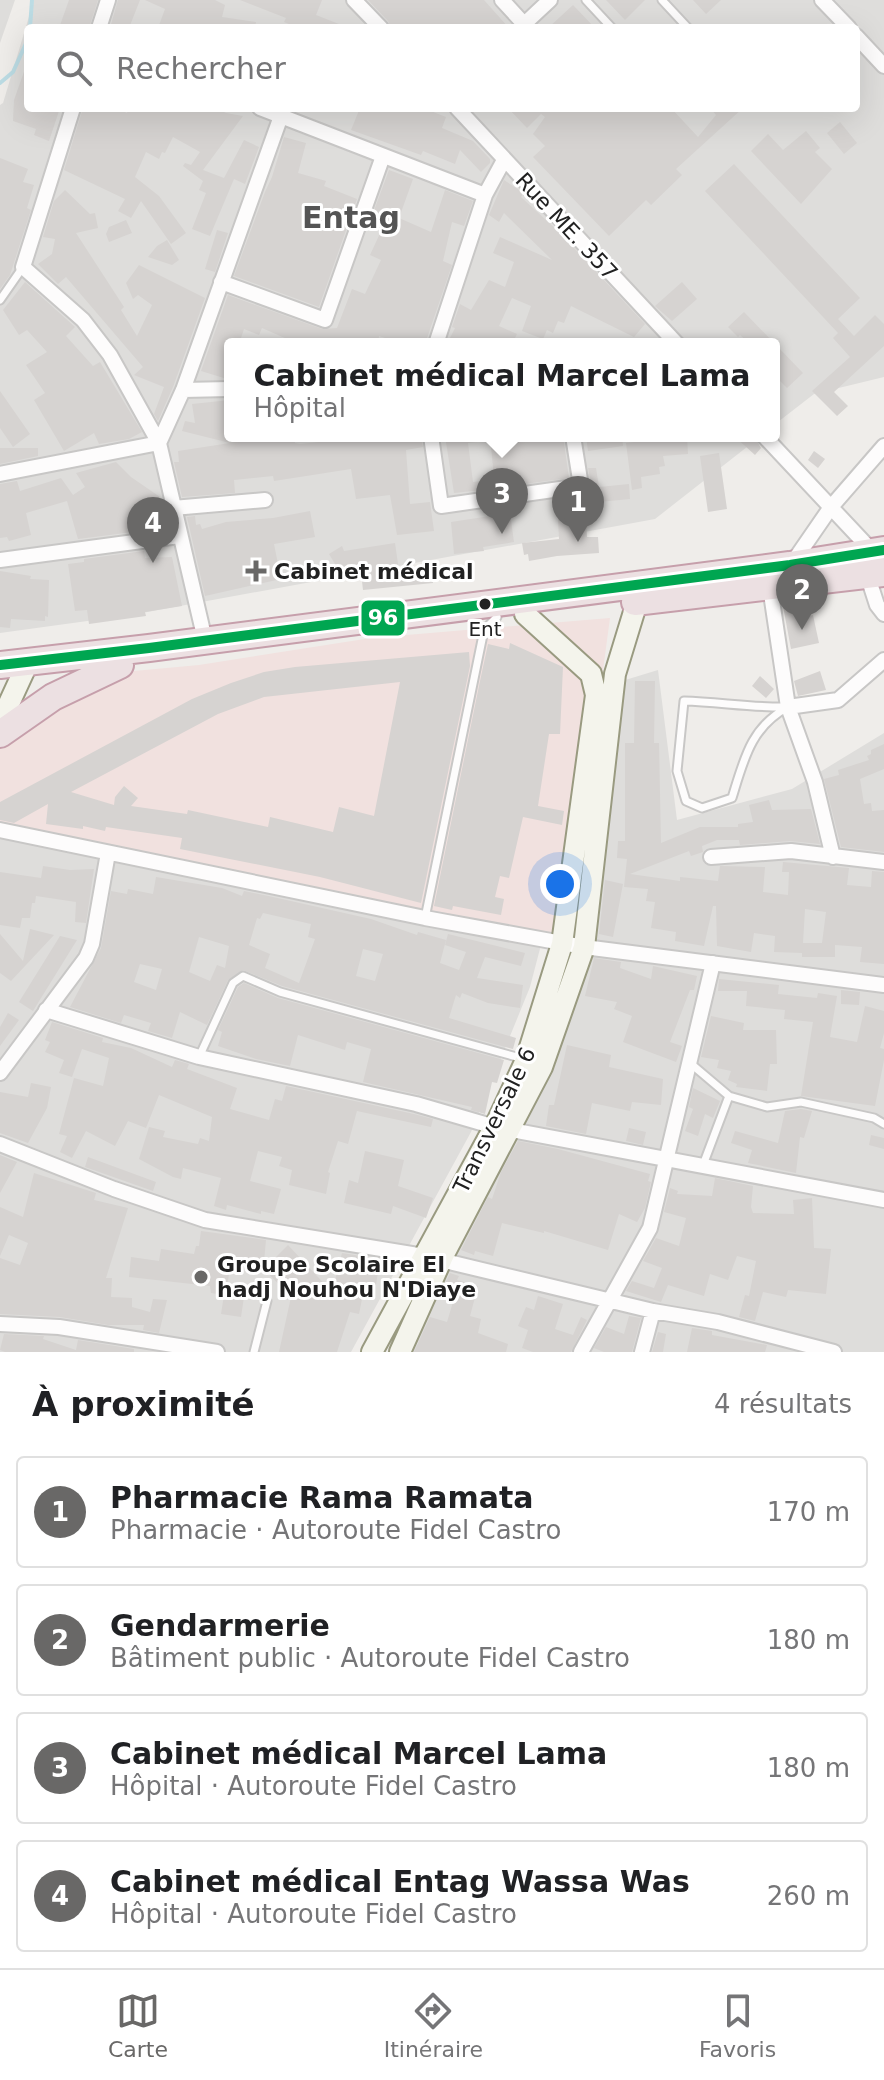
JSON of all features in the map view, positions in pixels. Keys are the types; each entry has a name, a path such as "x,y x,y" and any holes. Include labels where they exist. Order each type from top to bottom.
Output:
{"highway":[{"path":"12,671 209,656 525,614 790,565 877,562"},
{"path":"12,671 205,640 636,593 770,587 877,562"},
{"path":"0,734 53,697 120,665"}],"main road":[{"name":"Transversale 6","path":"372,1352 432,1258 503,1129 542,1067 584,947 615,674 636,593"},
{"name":"Transversale 6","path":"503,1129 562,944 596,695 591,674 525,614"},
{"path":"0,723 12,671"},
{"name":"Transversale 6","path":"400,1352 432,1258"}],"street":[{"path":"100,24 108,0"},
{"path":"354,0 377,24"},
{"path":"502,0 520,24"},
{"path":"524,24 550,0"},
{"path":"822,0 845,24"},
{"path":"860,40 884,66"},
{"path":"72,112 23,267 83,320 110,355 159,443 205,640"},
{"path":"270,112 485,195"},
{"name":"Rue ME. 357","path":"461,112 671,338"},
{"path":"159,443 183,390 281,116"},
{"path":"221,282 325,320 383,156"},
{"path":"438,338 485,195 504,160"},
{"path":"183,390 224,389"},
{"path":"432,442 441,506 581,486 574,442"},
{"path":"770,442 877,562 877,605 884,614"},
{"path":"0,474 159,443"},
{"path":"790,565 831,507 884,446"},
{"path":"173,508 265,500"},
{"path":"0,560 179,536"},
{"path":"770,587 788,707 815,782 833,857"},
{"path":"788,707 838,700 884,660"},
{"path":"0,830 562,944 884,985"},
{"path":"711,857 791,851 884,862"},
{"path":"0,1073 86,958 92,944 108,853"},
{"path":"581,1352 650,1228 713,963"},
{"path":"46,1010 199,1057 416,1104 503,1129 884,1200"},
{"path":"0,1144 114,1189 205,1220 432,1258 653,1311 718,1322 834,1352"},
{"path":"642,1352 653,1311"},
{"path":"0,1324 59,1327 217,1352"}],"lane":[{"path":"586,0 608,24"},
{"path":"662,0 684,24"},
{"path":"0,300 23,267"},
{"path":"425,918 484,630 497,617"},
{"path":"684,701 721,702 754,708 788,707 771,716 747,748 732,798 702,808 686,801 677,771 684,701"},
{"path":"199,1057 233,983 243,976 280,992 526,1060"},
{"path":"690,1063 729,1096 767,1107 801,1102 874,1118 884,1124"},
{"path":"703,1166 729,1096"},
{"path":"254,1352 267,1301"}],"shaded area":[{"path":"0,0 15,0 0,43"},
{"path":"34,0 884,0 884,377 814,394 780,420 780,338 224,338 224,442 753,442 655,519 131,615 0,633 0,105 24,33 24,112 860,112 860,24 27,24"},
{"path":"610,618 563,940 0,828 0,742 123,672 199,665 371,638"},
{"path":"658,670 677,820 792,789 884,733 884,1352 400,1352 487,1182 555,1066 585,930 622,681"},
{"path":"0,837 542,941 530,987 471,1132 351,1352 0,1352"}],"building":[{"path":"69,0 98,0 90,24 60,24"},
{"path":"118,0 140,0 131,24 111,24"},
{"path":"145,0 215,0 225,5 222,17 256,22 159,24 165,9"},
{"path":"240,0 322,0 316,15 339,24 289,24 284,22 286,18"},
{"path":"368,0 484,0 505,24 389,24"},
{"path":"606,0 645,0 625,20"},
{"path":"693,0 721,0 706,14"},
{"path":"573,5 591,24 552,24"},
{"path":"24,72 24,112 59,112 49,141 34,135 36,129 13,121 14,100"},
{"path":"82,112 224,112 243,116 203,170 224,178 244,140 259,147 245,184 234,179 210,236 192,229 206,193 199,190 203,181 183,166 185,163 191,165 200,152 173,137 159,159 146,152 135,177 159,196 186,233 171,244 141,201 131,218 118,211 125,199 64,170"},
{"path":"358,112 433,112 446,117 442,128 473,141 490,159 490,163 481,172 460,150 455,164 423,151 421,155 351,130"},
{"path":"512,112 675,112 698,137 716,115 713,112 739,112 676,169 682,175 651,205 646,200 609,236 533,157 545,146 533,134 545,117 541,114 527,128"},
{"path":"840,122 857,143 844,154 827,133"},
{"path":"806,131 820,148 815,152 832,169 801,204 751,151 768,134 783,150"},
{"path":"284,137 306,143 298,173 326,181 324,186 357,199 319,307 234,276"},
{"path":"0,158 28,169 23,182 34,185 27,208 31,210 10,275 0,289"},
{"path":"734,164 860,298 838,319 854,336 875,315 884,324 884,346 834,392 848,406 837,416 812,391 850,357 833,338 838,333 705,191"},
{"path":"389,170 413,179 399,218 431,232 445,190 473,201 464,226 452,222 443,261 452,265 427,338 285,338 262,328 259,335 244,329 241,338 224,338 224,378 201,371 228,295 322,329 337,328 352,289 365,294 381,260 370,255 382,229 369,224"},
{"path":"504,180 523,194 521,197 559,232 645,324 634,337 571,306 564,323 558,321 553,333 547,330 540,338 522,331 531,306 512,298 499,326 517,334 515,338 450,338 460,304 471,310 489,280 505,287 514,262 493,253 500,237 552,260 504,213 499,222 489,215"},
{"path":"65,190 90,214 95,213 98,228 76,233 124,307 121,310 137,336 152,305 138,295 133,299 126,283 139,265 205,298 158,421 154,414 164,387 134,375 143,367 66,277 58,284 38,264 52,254 55,239 43,237 54,201"},
{"path":"126,220 132,233 109,242 106,234 109,227"},
{"path":"217,230 228,233 215,272 205,269"},
{"path":"167,240 179,260 172,265 148,257 157,246"},
{"path":"25,282 75,327 66,336 93,366 100,362 142,432 129,439 99,444 94,433 64,451 34,400 45,393 26,365 47,352 27,330 19,335 3,310"},
{"path":"682,282 697,299 672,321 655,306"},
{"path":"744,312 769,338 738,337 728,327"},
{"path":"780,349 803,373 787,388 780,381"},
{"path":"0,391 30,434 13,447 0,428"},
{"path":"224,401 224,442 182,431 185,421 195,423 192,404"},
{"path":"226,442 422,442 423,447 406,450 410,504 430,502 434,531 397,535 390,495 356,499 351,469 274,481 273,476 234,480 235,493 182,497 174,462 179,462 178,451 230,443"},
{"path":"446,442 477,442 468,443 473,482 490,480 491,489 454,493"},
{"path":"491,442 564,442 569,478 495,488"},
{"path":"587,442 623,442 623,446 588,451"},
{"path":"687,442 688,454 663,456 665,466 659,467 660,474 641,477 642,488 632,490 626,443"},
{"path":"741,442 758,442 761,448 755,455"},
{"path":"0,448 38,448 38,456 0,464"},
{"path":"814,451 825,459 818,468 808,460"},
{"path":"719,453 727,509 708,512 700,456"},
{"path":"116,462 131,477 160,497 133,532 78,539 67,501 26,513 31,535 9,541 7,537 0,538 0,484 17,481 20,491 61,478 73,495 85,487 76,473"},
{"path":"588,468 596,468 599,487 629,484 630,499 589,503 591,484"},
{"path":"585,500 587,537 598,537 599,553 529,561 528,554 524,555 522,543 559,539 557,501"},
{"path":"310,511 315,537 274,544 281,579 205,596 187,517 195,516 196,525 200,524 202,529 226,522"},
{"path":"510,513 514,542 483,547 484,551 454,554 451,522"},
{"path":"395,543 399,571 432,568 433,583 363,590 360,564 341,574 329,554 342,546 344,551"},
{"path":"144,551 145,558 172,557 182,606 145,612 146,616 89,624 87,610 75,611 68,564"},
{"path":"0,571 31,576 30,579 49,580 48,617 45,616 45,621 11,619 10,628 0,627"},
{"path":"792,604 794,613 802,611 803,617 813,615 819,643 791,649 783,606"},
{"path":"510,643 563,667 560,734 549,734 538,806 564,811 562,825 523,817 509,878 500,876 495,897 504,899 501,915 453,906 452,910 434,906 488,644 509,649"},
{"path":"469,652 470,666 421,903 320,877 180,849 182,838 106,827 105,831 46,824 48,804 14,823 0,820 0,802 192,699 264,672","holes":["400,682 374,816 339,807 333,832 270,817 268,827 188,810 187,814 131,806 138,798 124,786 115,797 114,805 71,792 218,714 264,697"]},
{"path":"820,671 826,690 798,696 794,681"},
{"path":"760,676 774,689 766,698 752,686"},
{"path":"635,681 655,681 654,743 659,743 661,843 700,827 738,827 738,824 753,822 749,805 769,800 772,810 811,809 820,844 790,841 740,845 739,840 717,840 702,846 703,852 691,856 689,851 630,874 680,881 680,877 718,881 720,866 765,867 763,892 788,895 789,872 782,872 783,862 849,868 847,885 871,887 872,871 884,872 884,964 860,962 862,947 835,945 835,957 802,957 802,953 774,952 775,936 754,933 751,952 717,946 716,906 713,906 704,946 675,941 676,932 651,928 655,902 646,901 648,889 624,887 627,859 617,858 618,841 625,841 625,743 634,743","holes":["805,909 826,912 822,943 803,943"]},
{"path":"884,744 884,769 860,779 864,804 871,803 872,811 884,810 884,852 841,847 824,779 839,775 838,770 869,760 867,756 871,750"},
{"path":"43,866 70,870 94,869 86,923 75,922 76,902 36,896 30,918 22,918 20,928 0,925 0,872 41,878"},
{"path":"156,877 222,888 242,896 244,891 371,919 417,935 418,932 446,940 440,963 459,970 466,952 445,945 448,934 525,953 521,966 485,957 477,978 523,985 520,1008 488,1003 462,993 460,998 456,995 449,1018 516,1038 513,1049 282,986 243,970 228,980 207,1025 180,1012 172,1038 148,1031 151,1023 124,1015 121,1023 70,1007 101,948 111,891 127,894 128,889 153,894","holes":["263,913 311,924 308,937 315,939 299,983 265,968 270,954 249,945 257,918 260,919","199,937 229,946 225,968 217,965 210,981 189,972","363,949 383,954 375,981 356,976","140,964 162,969 156,990 134,982"]},
{"path":"605,880 623,884 613,937 599,934"},
{"path":"30,929 54,935 11,981 0,973 0,934 23,961"},
{"path":"60,936 77,940 33,1011 19,1002"},
{"path":"594,958 621,962 620,968 651,979 653,966 697,976 694,990 690,990 670,1042 682,1046 676,1062 623,1042 632,1016 614,1009 617,1002 585,996"},
{"path":"719,979 779,985 778,994 817,998 818,993 837,996 830,1037 857,1042 865,1006 884,1011 880,1048 884,1049 884,1060 875,1106 801,1096 813,1022 784,1019 785,1010 746,1006 747,991 718,991"},
{"path":"244,983 278,998 504,1060 497,1083 492,1082 485,1114 471,1110 472,1107 363,1082 371,1049 347,1042 345,1050 298,1035 290,1066 218,1046 222,1032 218,1030 238,987"},
{"path":"841,990 860,992 859,1005 841,1004"},
{"path":"8,1013 19,1020 0,1046 0,1027"},
{"path":"711,1016 744,1023 743,1030 776,1030 777,1064 770,1064 767,1091 736,1087 737,1084 728,1080 731,1071 717,1068 719,1060 701,1057"},
{"path":"52,1022 103,1038 102,1042 131,1048 172,1067 175,1060 189,1064 187,1069 237,1088 230,1109 269,1120 275,1099 282,1101 286,1086 433,1119 431,1127 357,1111 358,1107 348,1144 338,1141 328,1172 326,1194 289,1185 292,1170 279,1166 282,1157 258,1151 250,1181 281,1189 274,1214 261,1211 261,1214 227,1205 226,1210 214,1206 221,1178 183,1168 181,1179 139,1159 149,1127 165,1131 163,1137 198,1144 200,1138 209,1141 212,1117 159,1095 146,1128 128,1121 115,1146 86,1131 72,1158 60,1152 67,1136 59,1134 74,1078 103,1086 109,1058 82,1049 72,1077 59,1073 64,1060 45,1052 50,1042 45,1040"},
{"path":"567,1045 611,1055 609,1067 663,1079 661,1105 632,1102 630,1111 592,1103 586,1134 546,1126 549,1105 554,1105"},
{"path":"31,1083 51,1087 47,1108 28,1143 0,1133 0,1092 28,1097"},
{"path":"693,1088 720,1101 713,1118 705,1114 698,1136 685,1131 693,1109 689,1107"},
{"path":"785,1111 812,1111 804,1138 800,1137 796,1173 748,1163 752,1150 731,1143 735,1131 778,1143"},
{"path":"629,1128 646,1132 643,1145 626,1141"},
{"path":"871,1135 884,1138 884,1149 869,1145"},
{"path":"518,1141 650,1174 645,1208 637,1222 619,1214 608,1250 544,1231 502,1223 493,1256 475,1251 474,1255 461,1250 488,1197 492,1199 501,1172"},
{"path":"365,1151 404,1160 398,1186 433,1198 426,1218 393,1206 391,1214 344,1203 349,1180 358,1183"},
{"path":"0,1155 17,1162 0,1193"},
{"path":"88,1157 156,1182 153,1191 85,1167"},
{"path":"34,1173 96,1193 94,1200 128,1208 106,1278 112,1278 111,1297 132,1298 132,1307 150,1312 153,1299 167,1300 159,1333 143,1330 144,1325 108,1325 60,1317 0,1314 0,1258 20,1265 28,1243 9,1235 0,1256 0,1207 23,1217"},
{"path":"715,1178 753,1186 753,1213 794,1214 793,1200 812,1198 814,1248 831,1249 826,1294 788,1290 786,1297 763,1292 755,1321 739,1317 745,1295 749,1296 756,1261 737,1256 728,1280 710,1274 704,1296 668,1285 661,1302 626,1291 632,1281 654,1288 662,1268 643,1261 656,1238 679,1246 686,1218 664,1212 670,1188 678,1191 677,1194 712,1196"},
{"path":"201,1231 266,1240 263,1272 230,1268 226,1293 244,1297 241,1317 221,1314 224,1295 211,1293 210,1286 129,1277 131,1257 159,1261 161,1249 194,1254 196,1246 199,1246"},
{"path":"288,1245 332,1292 342,1253 380,1259 376,1285 365,1284 359,1314 350,1312 337,1352 279,1352 291,1297 264,1269"},
{"path":"450,1273 459,1276 457,1280 478,1286 470,1316 481,1319 478,1333 508,1344 506,1352 414,1352 430,1317 447,1322 453,1302 440,1294"},
{"path":"538,1296 563,1304 555,1329 573,1335 581,1317 587,1320 571,1352 533,1352 522,1348 528,1330 518,1326 526,1307 534,1310"},
{"path":"629,1316 641,1318 632,1352 604,1352 594,1348 606,1327 624,1334"},
{"path":"692,1328 712,1331 712,1335 767,1345 765,1352 687,1352"},
{"path":"658,1332 666,1334 663,1352 652,1352"},
{"path":"4,1334 44,1336 43,1339 76,1350 78,1340 134,1349 134,1352 5,1352 0,1350"}],"waterway":[{"path":"30,24 32,0"},
{"path":"0,83 13,72 24,48"}],"transit line":[{"name":"96","path":"0,665 790,565 884,550"}],"place":[{"name":"Cabinet médical Marcel Lama","path":"502,534"},
{"name":"Pharmacie Rama Ramata","path":"578,542"},
{"name":"Cabinet médical Entag Wassa Was","path":"153,563"},
{"name":"Cabinet médical","path":"256,571"},
{"name":"Ent","path":"485,604"},
{"name":"Gendarmerie","path":"802,630"},
{"name":"Groupe Scolaire El hadj Nouhou N'Diaye","path":"201,1277"}],"district":[{"name":"Entag","path":"351,218"}]}
